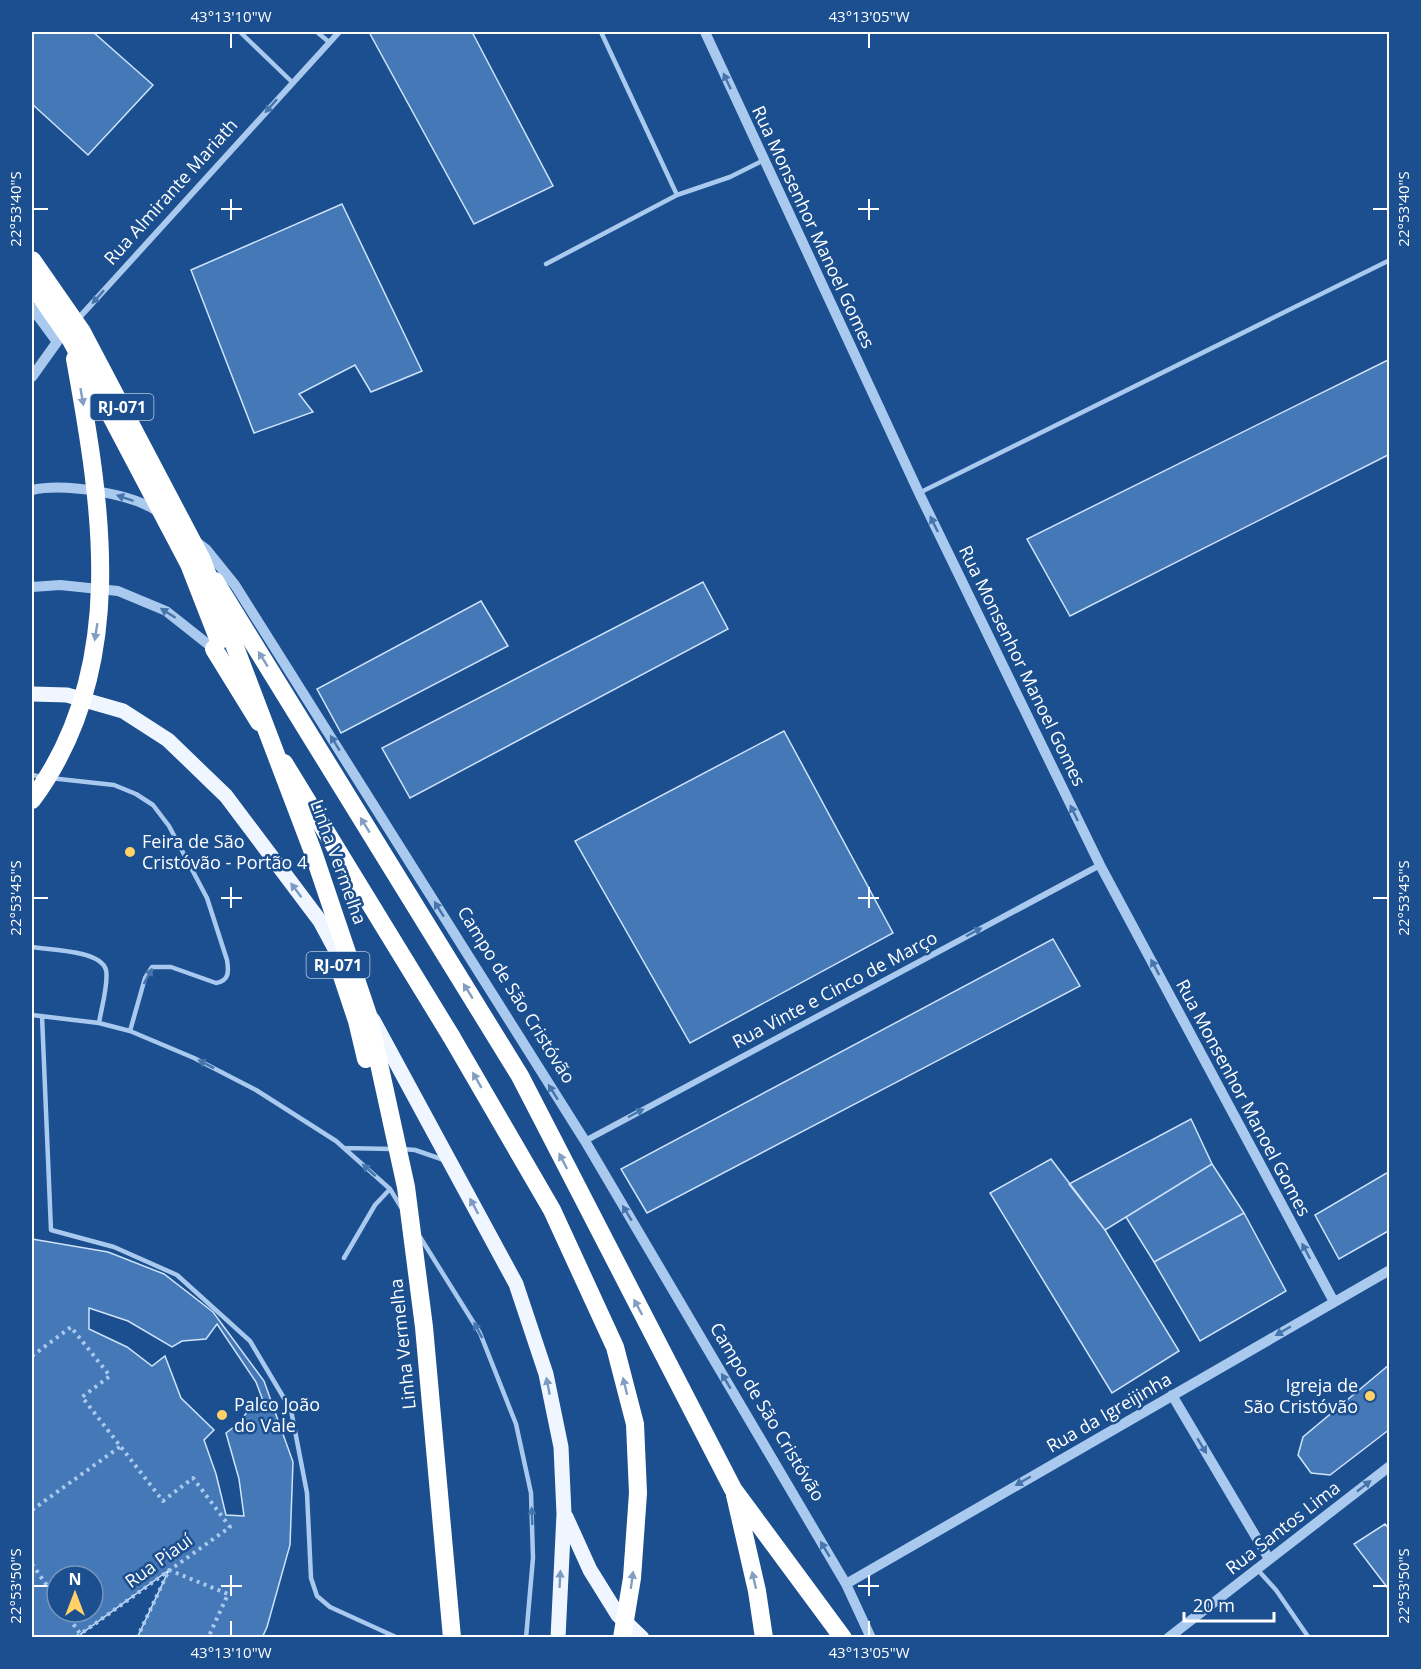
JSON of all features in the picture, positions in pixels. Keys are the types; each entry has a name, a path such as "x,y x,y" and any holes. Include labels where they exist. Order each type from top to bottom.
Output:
{"highway":[{"name":"Linha Vermelha","path":"32,260 82,332 202,560 313,852 369,1018 406,1187 424,1327 453,1638"},
{"name":"Linha Vermelha","path":"32,284 189,564 302,856 357,1021 395,1197 412,1326 441,1638"},
{"path":"32,800 44,783 71,731 90,672 99,615 101,552 93,456 64,341"},
{"path":"202,560 520,1076 733,1489 843,1638"},
{"path":"214,649 451,1036 552,1210 615,1347 635,1424 638,1493 632,1578 622,1638"},
{"path":"733,1489 757,1592 765,1638"}],"main road":[{"path":"32,694 67,695 123,711 168,740 226,796 320,921 516,1284 546,1374 561,1447 564,1514 558,1638"},
{"path":"564,1514 590,1570 618,1615 642,1638"}],"street":[{"name":"Rua Almirante Mariath","path":"32,378 292,82 339,32"},
{"name":"Rua Monsenhor Manoel Gomes","path":"705,32 919,493 1100,865 1334,1302"},
{"path":"32,308 64,341"},
{"name":"Campo de São Cristóvão","path":"32,490 48,487 109,493 153,508 206,549 235,585 585,1141 846,1584 871,1638"},
{"path":"32,587 60,585 118,591 166,610 214,649"},
{"name":"Rua Vinte e Cinco de Março","path":"585,1141 1100,865"},
{"name":"Rua da Igreijinha","path":"846,1584 1389,1270"},
{"path":"1172,1395 1269,1559"},
{"name":"Rua Santos Lima","path":"1168,1638 1389,1466"}],"lane":[{"path":"240,32 292,82"},
{"path":"317,32 329,42"},
{"path":"601,32 677,195"},
{"path":"546,264 677,195 730,177 764,160"},
{"path":"919,493 1389,260"},
{"path":"32,776 114,785 136,794 153,805 169,826 207,898 228,960 227,977 223,982 216,983 171,967 161,965 152,967 148,972 130,1031"},
{"path":"32,947 82,954 95,957 102,962 106,969 106,979 99,1023"},
{"path":"32,1015 99,1023 130,1031 194,1058 256,1090 336,1141 390,1189 480,1333 516,1424 531,1493 533,1558 526,1638"},
{"path":"42,1016 51,1230 114,1247 177,1275 250,1341 291,1410 307,1493 310,1578 317,1596 330,1607 398,1638"},
{"path":"344,1148 415,1150 450,1162"},
{"path":"344,1258 375,1204 390,1189"},
{"path":"1257,1569 1276,1590 1309,1638"}],"path":[{"path":"32,1356 71,1327 110,1376 82,1397 121,1446 32,1510"},
{"name":"Rua Piauí","path":"75,1638 82,1636 230,1527 193,1478 163,1501 121,1446"},
{"path":"32,1564 45,1583"},
{"path":"137,1638 169,1570 228,1594 208,1638"}],"building":[{"path":"32,32 93,32 153,85 88,155 32,104"},
{"path":"369,32 472,32 553,186 474,224"},
{"path":"342,204 422,371 371,392 355,365 299,394 313,412 254,433 191,270"},
{"path":"1390,359 1390,454 1070,616 1027,539"},
{"path":"703,582 728,629 410,798 382,748"},
{"path":"481,601 508,646 341,733 317,689"},
{"path":"784,731 893,933 690,1043 575,841"},
{"path":"1053,939 1080,986 647,1213 621,1169"},
{"path":"1191,1119 1212,1164 1105,1230 1069,1184"},
{"path":"1051,1159 1105,1230 1179,1351 1112,1393 990,1193"},
{"path":"1212,1164 1244,1213 1154,1262 1126,1217"},
{"path":"1390,1171 1390,1230 1339,1259 1315,1215"},
{"path":"1244,1213 1286,1291 1200,1341 1154,1262"},
{"path":"32,1239 108,1252 164,1274 213,1312 264,1381 293,1462 290,1545 262,1638 32,1638"},
{"name":"Palco João do Vale","path":"89,1308 128,1321 172,1347 182,1341 206,1339 217,1324 256,1382 265,1406 250,1408 239,1423 226,1433 239,1479 244,1516 226,1515 216,1474 204,1440 214,1430 181,1398 165,1356 152,1366 127,1347 89,1329"},
{"name":"Igreja de São Cristóvão","path":"1390,1364 1390,1429 1330,1475 1311,1473 1298,1455 1303,1437"},
{"path":"1385,1524 1390,1530 1390,1591 1354,1544"},
{"path":"169,1570 137,1638 83,1638 81,1634 95,1624 105,1624 105,1617"}],"place":[{"name":"Feira de São Cristóvão - Portão 4","path":"130,852"},
{"name":"Igreja de São Cristóvão","path":"1370,1396"},
{"name":"Palco João do Vale","path":"222,1415"}]}
